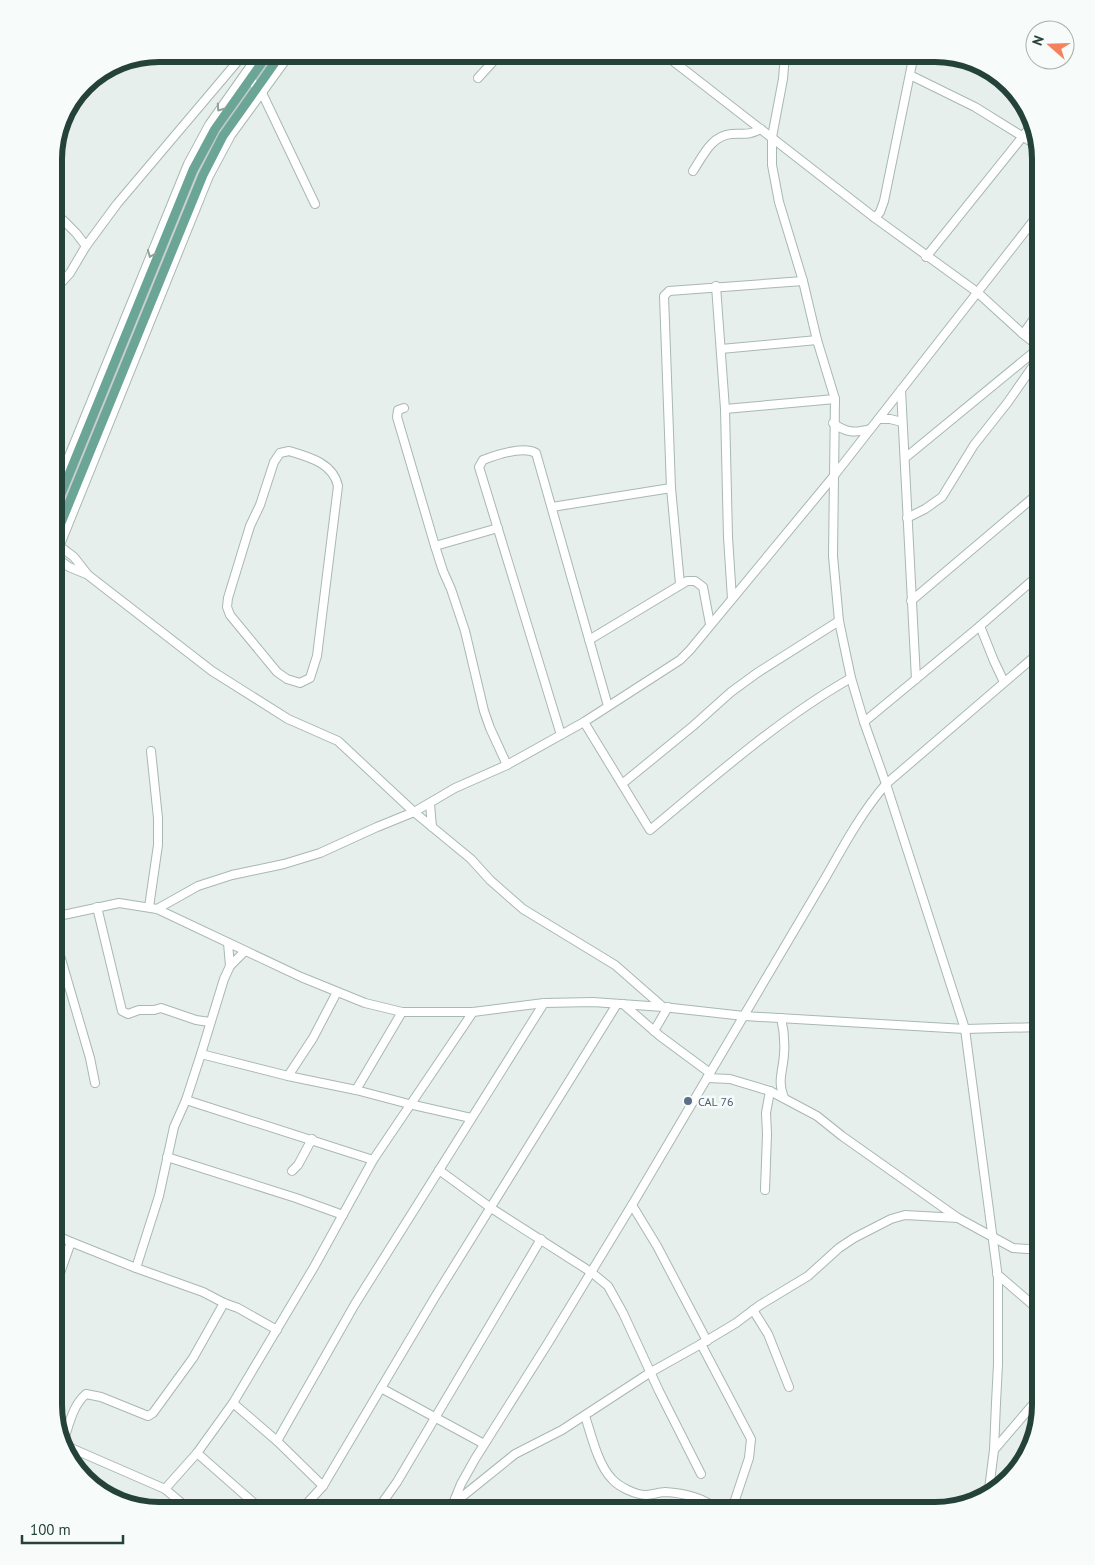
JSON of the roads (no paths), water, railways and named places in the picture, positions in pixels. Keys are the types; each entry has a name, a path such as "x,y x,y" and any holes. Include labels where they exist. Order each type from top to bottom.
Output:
{"main road":[{"path":"63,490 193,170 215,128 248,76 261,62"},
{"path":"63,526 203,174 223,136 260,89 276,62"}],"street":[{"path":"63,282 70,274 86,246 117,204 237,62"},
{"path":"63,472 188,164 208,125 248,76 255,62"},
{"path":"260,89 283,62"},
{"path":"478,78 492,62"},
{"path":"675,63 926,257 977,292 1032,341"},
{"path":"784,63 772,137 774,180 803,281 817,340 835,399 833,422 833,556 839,621 851,678 864,722 886,784 965,1029 997,1274 998,1364 994,1450 989,1486"},
{"path":"875,218 880,212 884,201 912,63"},
{"path":"910,75 975,107 1031,142"},
{"path":"248,76 260,89 315,204"},
{"path":"693,171 716,138 729,134 750,135 761,129"},
{"path":"926,257 1028,130"},
{"path":"63,220 86,246"},
{"path":"153,908 198,886 232,875 320,854 414,812 455,788 507,765 584,722 680,660 833,477 1032,222"},
{"path":"680,584 671,488 664,296 669,291 803,281"},
{"path":"716,286 725,410 728,537 732,599"},
{"path":"1023,334 1032,322"},
{"path":"721,349 817,340"},
{"path":"905,458 1032,354"},
{"path":"907,518 925,509 942,497 974,445 1008,402 1032,366"},
{"path":"902,390 902,422 916,679"},
{"path":"725,410 835,399"},
{"path":"404,408 398,410 397,417 435,546 465,631 484,711 507,765"},
{"path":"879,418 902,422"},
{"path":"833,422 845,431 871,429"},
{"path":"289,452 302,455 326,466 333,472 338,486 317,656 310,678 300,683 287,679 277,672 230,615 227,607 250,526 260,505 268,479 276,457 280,453 289,452"},
{"path":"561,735 480,467 483,460 511,452 534,452 536,454 608,706"},
{"path":"552,507 671,488"},
{"path":"911,601 1032,499"},
{"path":"435,546 498,528"},
{"path":"63,548 74,557 88,575"},
{"path":"63,562 88,575 220,676 288,719 338,741 349,749 414,812 470,859 490,880 523,908 615,965 665,1007"},
{"path":"864,722 980,626 1032,580"},
{"path":"589,640 687,581 695,581 703,587 710,624"},
{"path":"622,784 750,678 839,621"},
{"path":"980,626 1004,682"},
{"path":"454,1502 461,1484 484,1444 632,1205 857,821 886,784 1032,659"},
{"path":"584,722 650,830 772,732 851,678"},
{"path":"151,751 158,818 153,908"},
{"path":"430,804 432,827"},
{"path":"62,916 119,903 153,908 301,977 365,1003 402,1012 474,1012 544,1003 594,1002 665,1007 744,1016 965,1029 1032,1027"},
{"path":"97,907 122,1011 128,1014 139,1010 161,1008 196,1020 210,1022"},
{"path":"228,943 230,966"},
{"path":"136,1268 158,1196 174,1127 186,1100 224,979 230,966 244,952"},
{"path":"62,964 90,1058 95,1083"},
{"path":"288,1076 313,1038 337,992"},
{"path":"277,1441 355,1304 544,1003"},
{"path":"620,1004 708,1075 730,1079 770,1091 784,1098 817,1116 958,1218 1013,1248 1032,1248"},
{"path":"308,1502 323,1486 435,1297 620,1004"},
{"path":"654,1031 665,1007"},
{"path":"356,1090 402,1012"},
{"path":"165,1489 196,1453 233,1403 314,1267 374,1160 409,1104 474,1012"},
{"path":"781,1018 784,1046 779,1084 784,1098"},
{"path":"201,1054 471,1118"},
{"path":"766,1190 766,1113 770,1091"},
{"path":"186,1100 374,1160"},
{"path":"292,1171 298,1165 312,1139"},
{"path":"167,1157 343,1215"},
{"path":"439,1170 492,1208 591,1272 608,1286 624,1313 701,1474"},
{"path":"632,1205 657,1246 751,1439 749,1458 735,1502"},
{"path":"458,1502 515,1454 585,1416 651,1372 704,1343 808,1276 839,1248 854,1238 891,1219 905,1215 958,1218"},
{"path":"62,1238 136,1268 203,1292 238,1308 277,1330"},
{"path":"383,1502 397,1482 541,1239"},
{"path":"62,1267 71,1242"},
{"path":"997,1274 1032,1304"},
{"path":"67,1434 74,1410 81,1398 86,1394 101,1397 148,1416 153,1414 193,1358 224,1303"},
{"path":"753,1310 768,1334 789,1387"},
{"path":"381,1388 484,1444"},
{"path":"233,1403 277,1441 323,1486"},
{"path":"994,1450 1032,1406"},
{"path":"585,1416 605,1470 611,1479 620,1486 646,1495 666,1492 707,1502"},
{"path":"72,1446 165,1489 181,1502"},
{"path":"196,1453 253,1502"}],"place":[{"name":"CAL 76","path":"688,1101"}]}
